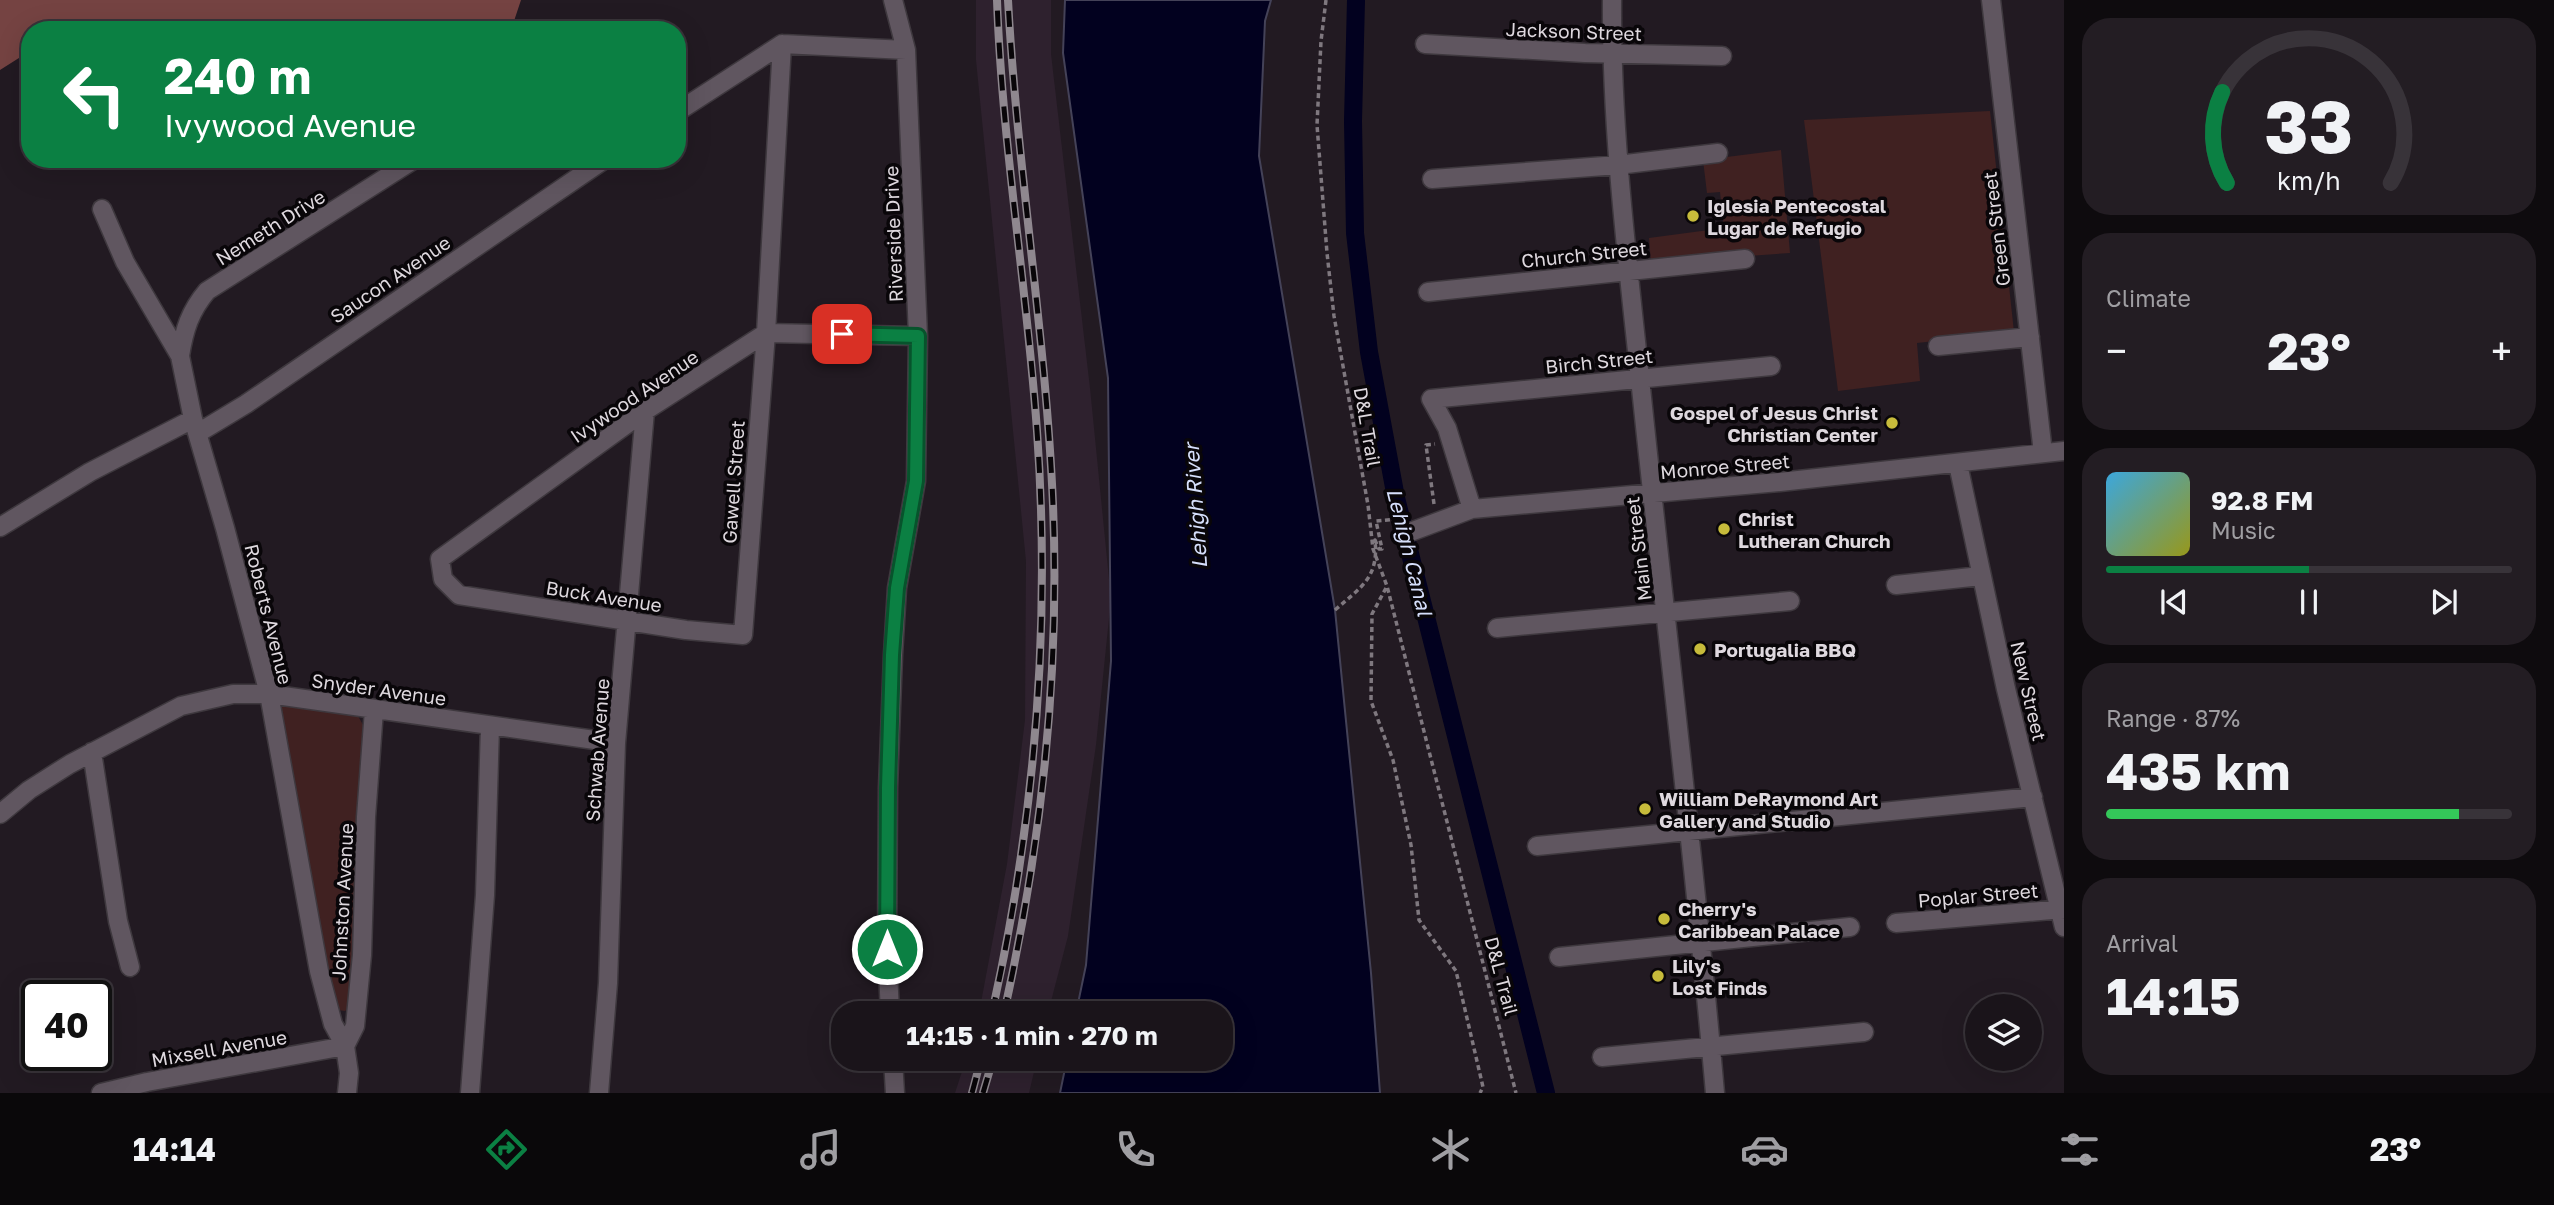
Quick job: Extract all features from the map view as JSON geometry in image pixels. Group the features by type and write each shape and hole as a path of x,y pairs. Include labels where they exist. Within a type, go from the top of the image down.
{"street":[{"name":"Riverside Drive","path":"889,1001 888,788 892,655 897,588 916,481 918,336 906,50 892,0"},
{"name":"Main Street","path":"1612,0 1618,165 1691,832 1715,1093"},
{"name":"Green Street","path":"1991,0 2043,453"},
{"path":"686,106 782,44 906,50"},
{"name":"Gawell Street","path":"743,635 766,333 782,44"},
{"name":"Jackson Street","path":"1425,44 1612,54 1723,56"},
{"path":"1432,179 1618,165 1718,153"},
{"name":"Nemeth Drive","path":"180,356 184,328 196,304 207,291 401,168"},
{"name":"Saucon Avenue","path":"0,527 90,472 246,404 592,168"},
{"name":"Roberts Avenue","path":"102,209 125,262 180,356 196,426 269,694 319,971 333,1024 345,1046"},
{"name":"Church Street","path":"1428,292 1745,259"},
{"path":"766,333 918,336"},
{"name":"Ivywood Avenue","path":"460,595 443,579 440,559 645,411 766,333"},
{"path":"1938,346 2030,337"},
{"name":"Birch Street","path":"1451,442 1447,428 1431,399 1771,366"},
{"name":"Schwab Avenue","path":"599,1093 608,983 616,743 645,411"},
{"path":"1451,442 1472,509"},
{"name":"Monroe Street","path":"1405,534 1472,509 1652,494 2064,451"},
{"name":"New Street","path":"1958,464 1981,576 2063,915"},
{"path":"1896,585 1981,576"},
{"name":"Buck Avenue","path":"460,595 686,630 743,635"},
{"path":"1497,628 1790,601"},
{"name":"Snyder Avenue","path":"0,814 29,790 92,752 181,706 233,694 269,694 616,743"},
{"name":"Johnston Avenue","path":"347,1093 349,1073 345,1046 355,1026 362,956 366,817 374,710"},
{"path":"470,1093 484,919 490,726"},
{"path":"92,752 118,921 130,967"},
{"path":"1536,846 2033,797"},
{"name":"Poplar Street","path":"1896,923 2063,915"},
{"path":"1559,957 1850,927"},
{"path":"1602,1057 1864,1032"},
{"name":"Mixsell Avenue","path":"102,1093 148,1088 345,1046"},
{"path":"894,1071 895,1093"}],"path":[{"name":"D&L Trail","path":"1326,0 1318,86 1319,170 1334,316 1368,505 1373,549 1387,586 1516,1093"},
{"path":"1436,515 1426,445 1451,442"},
{"path":"1335,610 1364,584 1377,561 1375,540 1379,549 1382,549 1376,521"},
{"path":"1387,586 1372,614 1371,701 1396,772 1411,845 1419,920 1456,971 1483,1087 1480,1093"}],"shaded area":[{"path":"0,0 521,0 514,21 21,21 21,57 0,70"},
{"path":"976,0 1051,0 1051,54 1090,388 1111,599 1096,745 1068,936 1051,1001 981,1001 1007,864 1025,720 1026,561 976,60"},
{"path":"1990,111 2014,332 1917,343 1920,381 1838,391 1804,120"},
{"path":"1781,150 1790,253 1651,263 1649,238 1724,228 1720,192 1707,193 1703,160"},
{"path":"288,704 358,716 363,725 351,1000 345,1011 336,1007 279,716 280,707"},
{"path":"962,1071 1034,1071 1029,1093 955,1093"}],"water":[{"name":"Lehigh River","path":"1065,0 1271,0 1265,21 1259,156 1335,610 1371,973 1380,1093 1060,1093 1065,1071 1233,1071 1233,1001 1078,1001 1086,965 1111,661 1108,378 1063,53"}],"waterway":[{"name":"Lehigh Canal","path":"1356,0 1353,121 1355,233 1369,352 1396,498 1546,1093"}],"railway":[{"path":"994,1001 1007,941 1029,796 1036,724 1042,578 1037,431 1009,162 997,0"},
{"path":"1007,1001 1038,824 1054,633 1053,505 1049,442 1008,0"},
{"path":"972,1093 978,1071"},
{"path":"983,1093 989,1071"}],"place":[{"name":"Iglesia Pentecostal Lugar de Refugio","path":"1693,216"},
{"name":"Gospel of Jesus Christ Christian Center","path":"1892,423"},
{"name":"Christ Lutheran Church","path":"1724,529"},
{"name":"Portugalia BBQ","path":"1700,649"},
{"name":"William DeRaymond Art Gallery and Studio","path":"1645,809"},
{"name":"Cherry's Caribbean Palace","path":"1664,919"},
{"name":"Lily's Lost Finds","path":"1658,976"}],"route":[{"path":"842,334 918,336 916,481 897,588 892,655 887,949"}]}
